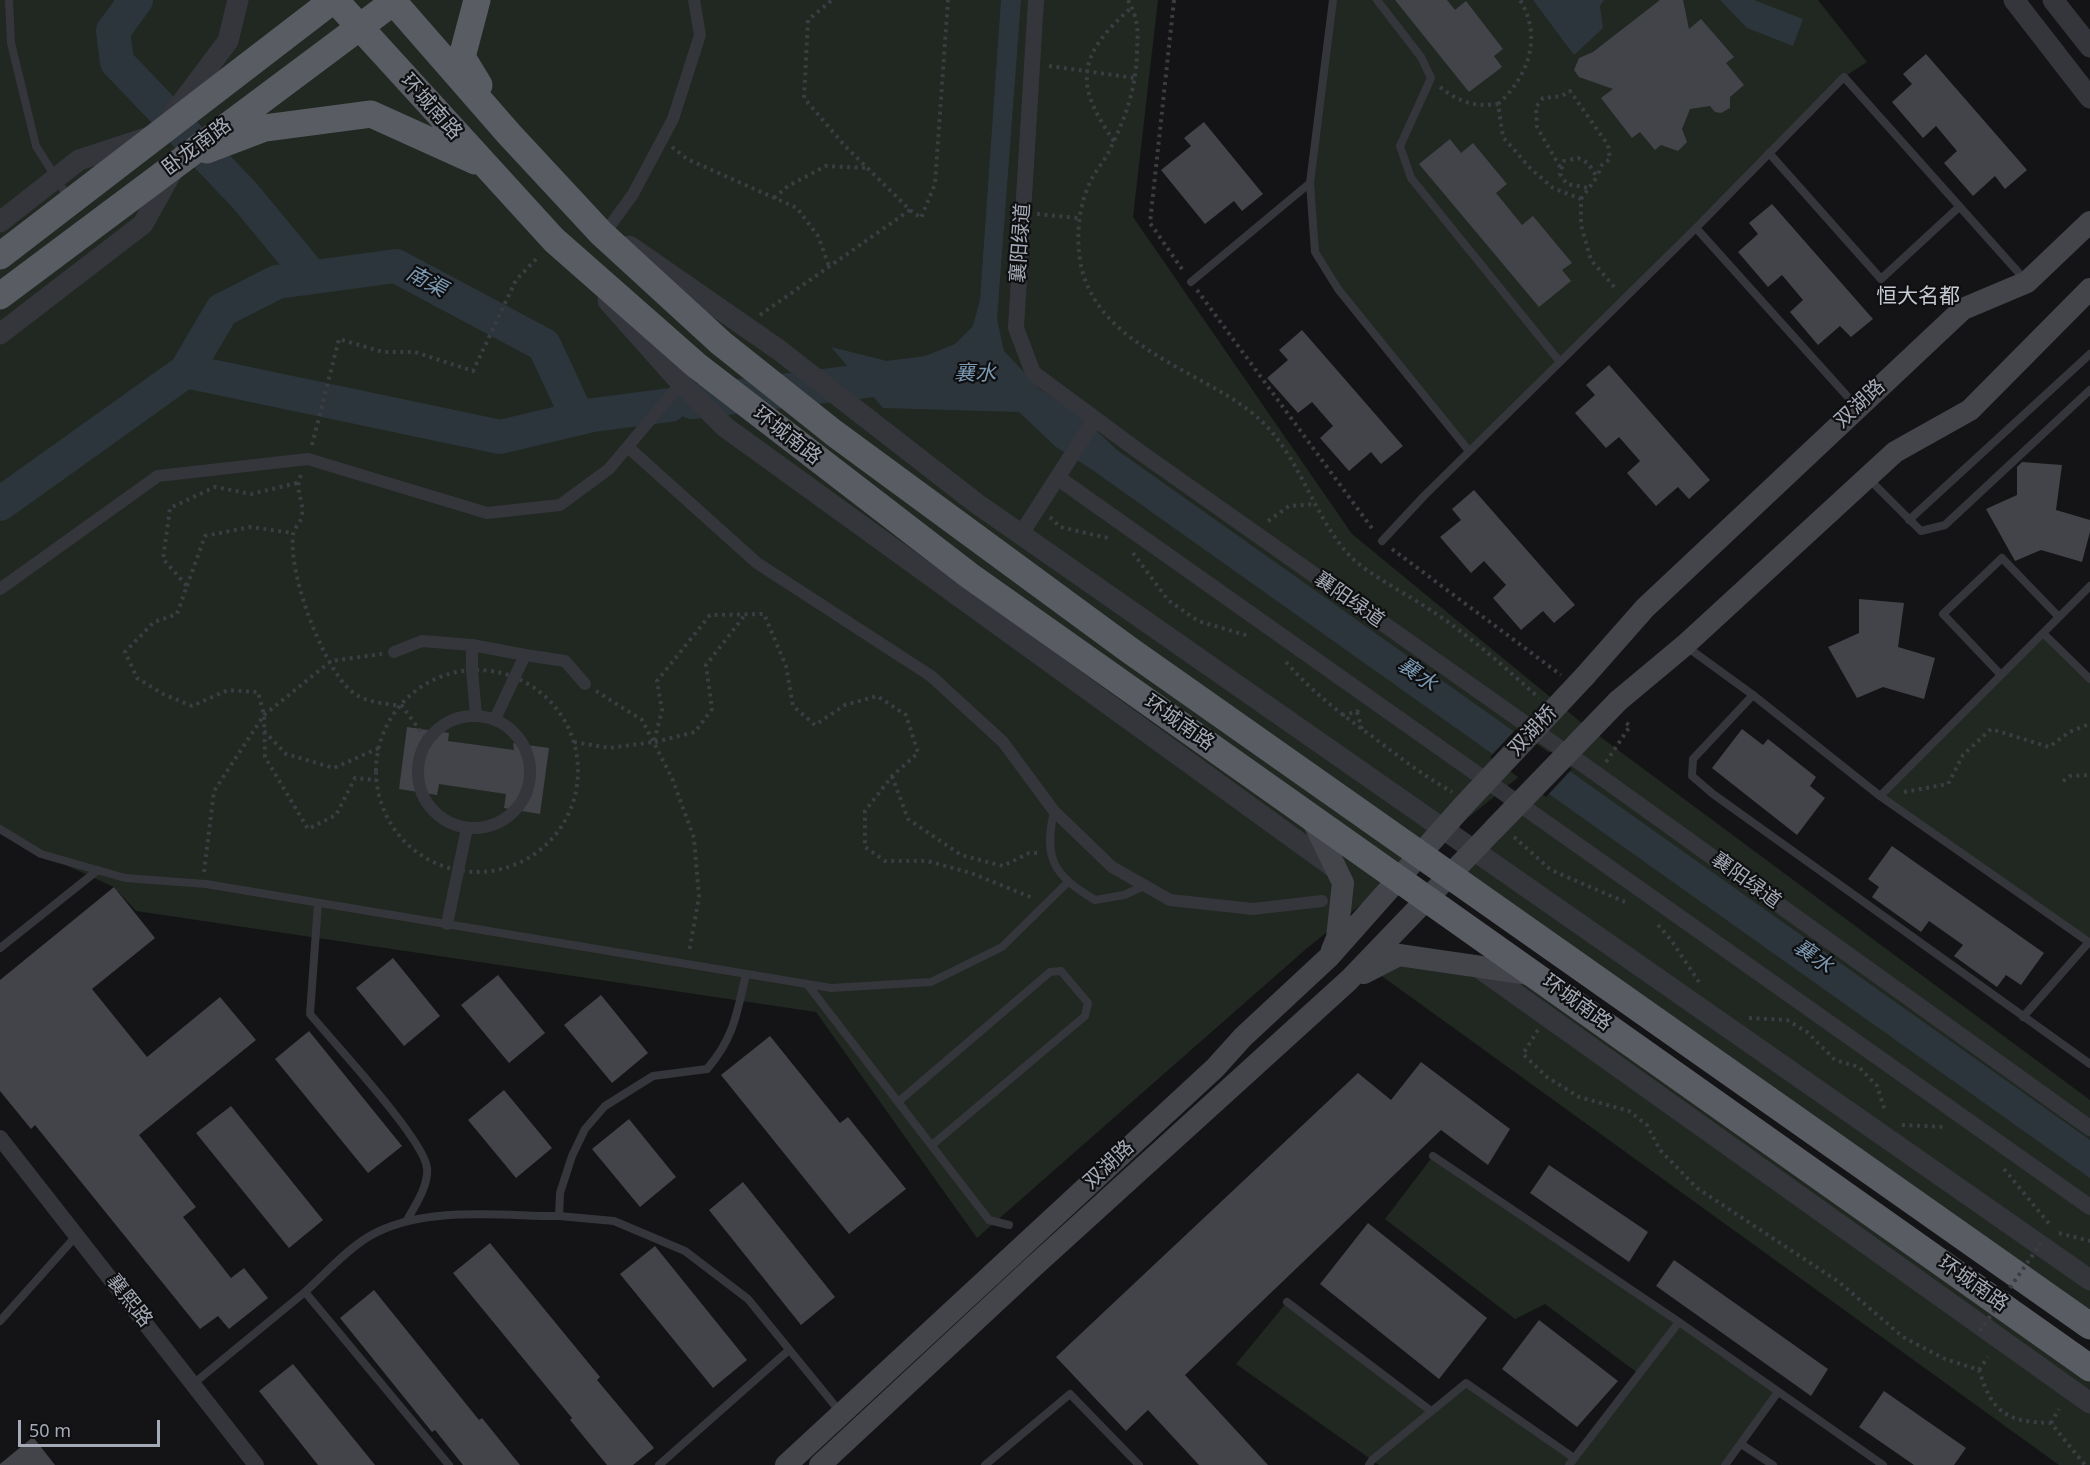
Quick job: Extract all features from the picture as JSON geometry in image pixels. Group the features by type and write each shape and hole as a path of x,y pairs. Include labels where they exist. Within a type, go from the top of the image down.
{"highway":[{"name":"卧龙南路","path":"0,256 334,0"},
{"name":"环城南路","path":"334,0 554,240 688,374 801,448 970,576 2090,1368"},
{"path":"477,0 462,57 509,134"},
{"name":"卧龙南路","path":"0,296 393,1"},
{"name":"环城南路","path":"393,1 509,134 582,213 722,343 834,433 1128,649 2090,1326"},
{"path":"178,161 265,128 370,114 485,166"}],"main road":[{"name":"双湖路","path":"1645,608 1963,309 2027,282 2090,222"},
{"path":"1685,645 1895,452 1970,410 2090,289"},
{"name":"双湖桥","path":"1420,853 1443,828 1462,801 1576,678 1645,608"},
{"name":"双湖桥","path":"1449,875 1474,849 1503,832 1685,645"},
{"path":"1309,814 1343,883 1337,938 1329,957"},
{"name":"双湖路","path":"786,1465 1215,1068 1243,1037 1329,957 1420,853"},
{"name":"双湖路","path":"820,1465 1032,1268 1349,980 1449,875"},
{"path":"1349,980 1399,955 1538,976"}],"street":[{"path":"0,222 79,160 158,135 228,41 238,0"},
{"path":"607,230 633,194 673,119 700,35 694,0"},
{"name":"襄阳绿道","path":"1035,0 1016,328 1033,373 1095,420 1598,775 2090,1128"},
{"path":"2014,0 2090,98"},
{"path":"2053,0 2090,47"},
{"path":"0,334 143,224 178,161"},
{"path":"582,213 779,350 1021,534 2090,1280"},
{"path":"0,589 158,476 308,458 487,513 560,505 609,469 688,374 725,427 1336,869"},
{"path":"1021,534 1095,420"},
{"path":"628,448 757,562 931,676 1003,742 1054,811 1112,867 1170,900 1253,909 1322,901"},
{"path":"1060,474 2090,1207"},
{"path":"394,652 422,640 472,645 565,661 585,684"},
{"path":"472,645 471,670 476,715"},
{"path":"495,719 525,655"},
{"path":"476,715 495,719 517,735 530,759 531,777 527,795 517,810 502,822 485,828 467,828 448,822 433,811 423,795 418,777 418,767 427,740 440,726 457,717 476,715"},
{"path":"447,924 460,871 467,828"},
{"path":"1478,967 2090,1403"},
{"name":"襄熙路","path":"0,1138 256,1465"}],"lane":[{"path":"9,0 11,43 36,146 71,202"},
{"path":"1334,0 1310,183 1315,252 1338,290 1469,451"},
{"path":"1377,0 1421,57 1431,78 1400,146 1411,178 1560,362"},
{"path":"1382,541 1469,451 1696,228 1844,77 2027,282"},
{"path":"1769,153 1881,279 1959,207"},
{"path":"1191,282 1310,183"},
{"path":"1696,228 1857,407"},
{"path":"1909,520 2090,354"},
{"path":"1868,477 1921,531 1945,525 2090,390"},
{"path":"2001,675 1943,614 2002,558 2056,614"},
{"path":"1880,796 2090,586"},
{"path":"2043,633 2090,679"},
{"path":"1685,645 1753,695 1880,796 2089,943 2023,1017"},
{"path":"1753,695 1693,759 1692,776 1713,794 2090,1064"},
{"path":"1054,811 1048,837 1054,862 1067,883 1095,900 1124,895 1144,886"},
{"path":"0,829 41,854 125,878 206,884 831,988 932,982 1002,947 1067,883"},
{"path":"0,948 98,870"},
{"path":"318,903 310,1014 417,1142 427,1169 422,1192 407,1220"},
{"path":"898,1102 1050,972 1060,972 1088,1003 1084,1016 932,1145"},
{"path":"559,1215 566,1174 585,1129 605,1106 652,1076 707,1069 724,1049 734,1025 746,974"},
{"path":"807,984 989,1220 1009,1224"},
{"path":"1433,1156 1679,1322 1883,1465"},
{"path":"193,1384 367,1238 407,1220 435,1216 559,1215 614,1221 685,1251 748,1299 842,1414"},
{"path":"0,1321 77,1235"},
{"path":"305,1292 449,1465"},
{"path":"1287,1302 1431,1411"},
{"path":"1369,1465 1372,1460 1466,1383 1572,1462 1679,1322"},
{"path":"658,1465 789,1350"},
{"path":"1725,1465 1778,1392"},
{"path":"985,1465 1070,1394 1139,1465"},
{"path":"1741,1444 1773,1465"},
{"path":"1865,1465 1870,1456"}],"path":[{"path":"832,0 808,20 804,98 867,168 921,218 935,184 948,0"},
{"path":"1128,0 1139,22 1135,78 1131,99 1114,141 1090,182 1078,218 1080,260 1090,292 1108,316 1130,337 1251,412 1276,437 1316,504 1326,527 1352,558 1437,614 1492,657 1541,700"},
{"path":"1174,0 1150,223 1382,541 1576,678"},
{"path":"1431,78 1450,95 1478,106 1498,104 1521,78 1533,40 1526,9 1520,0"},
{"path":"1114,141 1094,114 1088,92 1087,71 1092,49 1106,30 1132,7"},
{"path":"1032,64 1135,78"},
{"path":"1589,188 1567,184 1560,174 1560,167 1537,127 1536,107 1543,98 1562,96 1570,91 1608,145 1610,159 1602,165 1597,177 1589,188 1581,199 1581,225 1591,260 1624,298"},
{"path":"1498,104 1503,136 1530,168 1552,188 1581,199"},
{"path":"662,139 687,159 797,208 818,236 828,266"},
{"path":"1560,167 1564,161 1578,158 1588,163 1597,177"},
{"path":"774,198 788,186 826,166 867,168"},
{"path":"745,326 910,210"},
{"path":"1023,213 1078,218"},
{"path":"427,740 402,706 368,702 347,687 331,661 307,613 294,569 292,533 303,516 297,483 308,458 339,339 383,352 415,352 473,371 516,280 554,240"},
{"path":"187,586 163,559 170,508 215,487 251,494 297,483"},
{"path":"1040,504 1060,526 1121,543"},
{"path":"1256,534 1268,521 1289,506 1316,504"},
{"path":"292,533 250,527 205,536 177,614 154,622 125,652 137,678 163,694 192,706 228,690 258,692 264,715 265,757 308,829 336,815 355,778 376,780"},
{"path":"1127,546 1168,600 1198,621 1256,638"},
{"path":"574,742 609,748 654,742 695,732 712,709 706,665 746,614"},
{"path":"654,742 662,710 657,681 710,615 764,614 786,666 793,706 815,725 845,705 877,696 906,715 918,753 892,776 865,811 865,847 885,861 927,861 971,873 1046,904"},
{"path":"206,884 204,868 214,791 264,715 331,661 394,652"},
{"path":"1283,659 1306,685 1341,716 1462,801"},
{"path":"471,670 504,674 515,679 533,687 558,711 574,742 579,776 572,809 554,839 527,860 494,872 460,871 427,859 402,839 384,812 376,780 379,748 391,718 412,693 440,677 471,670"},
{"path":"585,684 642,720 672,778 694,838 699,897 687,964"},
{"path":"1598,775 1630,726 1620,710"},
{"path":"1357,712 1363,730"},
{"path":"1880,796 1948,784 1964,755 1991,729 2049,747 2069,732 2090,724"},
{"path":"264,731 286,754 333,768 379,748"},
{"path":"2063,780 2070,776 2090,775"},
{"path":"892,776 908,819 961,855 1003,866 1029,853 1051,852"},
{"path":"1503,832 1551,870 1631,905"},
{"path":"1656,923 1671,940 1686,966 1706,991"},
{"path":"1547,1016 1522,1054 1547,1077 1580,1097 1629,1111 1647,1125 1660,1150 1697,1188 1839,1282 1903,1337 1945,1359 1979,1370"},
{"path":"1738,1017 1787,1020 1807,1032 1835,1060 1859,1067 1876,1086 1883,1110 1888,1115"},
{"path":"1894,1120 1902,1125 1947,1127"},
{"path":"1998,1161 2041,1217 2056,1232 2090,1241"},
{"path":"1980,1331 2041,1243"},
{"path":"1979,1370 1988,1357"},
{"path":"1979,1370 1986,1394 2002,1414 2026,1422 2051,1422"},
{"path":"2051,1422 2059,1409"},
{"path":"2051,1422 2085,1465"}],"shaded area":[{"path":"0,0 1158,0 1133,217 1352,534 1583,724 2090,1100 2090,1326 1449,875 1579,728 1306,949 977,1238 816,1012 136,911 114,887 41,854 0,829"},
{"path":"1333,0 1818,0 1867,62 1844,77 1469,451 1338,289 1315,252 1310,183"},
{"path":"2043,633 2090,679 2090,943 1880,796"},
{"path":"1399,955 1538,976 2090,1368 2090,1465 2059,1465 1372,969"},
{"path":"1433,1156 1778,1392 1725,1465 1379,1465 1236,1364 1287,1302 1431,1411 1466,1383 1574,1458 1639,1374 1545,1304 1515,1319 1385,1219"}],"water":[{"name":"襄水","path":"1001,0 1021,0 997,319 1004,351 1040,389 1082,417 1117,450 2090,1140 2090,1178 1091,469 1056,447 1019,412 883,408 831,347 887,361 925,356 955,344 973,326 980,300"},
{"path":"1533,0 1604,0 1600,6 1603,28 1574,55"},
{"path":"1720,0 1754,0 1803,19 1793,46 1747,28"}],"pier":[{"path":"1516,729 1572,769 1546,797 1490,757"}],"building":[{"path":"1395,0 1447,0 1455,10 1466,1 1503,49 1494,56 1502,67 1469,92"},
{"path":"1660,0 1683,0 1689,29 1701,19 1734,57 1726,63 1744,85 1730,97 1730,108 1721,113 1715,112 1710,106 1690,109 1682,129 1687,142 1678,151 1661,145 1655,150 1640,132 1632,138 1601,98 1613,89 1579,77 1574,70 1579,58 1593,52"},
{"path":"1926,54 2027,170 2005,189 1995,176 1973,196 1944,163 1957,151 1936,126 1923,138 1892,102 1912,84 1903,74"},
{"path":"1204,122 1263,194 1242,211 1234,201 1205,224 1161,170 1191,146 1184,138"},
{"path":"1450,139 1461,153 1473,143 1507,184 1496,193 1522,225 1533,216 1572,263 1562,270 1571,281 1539,307 1419,164"},
{"path":"1772,204 1873,319 1851,337 1840,326 1818,345 1790,312 1803,300 1782,275 1768,287 1738,252 1758,234 1749,223"},
{"path":"1302,330 1403,446 1381,464 1371,452 1349,471 1320,438 1333,426 1312,402 1298,413 1267,378 1288,360 1279,350"},
{"path":"1609,365 1710,480 1689,499 1678,487 1656,506 1627,473 1640,461 1619,437 1606,448 1575,413 1595,395 1586,385"},
{"path":"2022,462 2062,465 2056,510 2090,520 2090,532 2082,562 2041,550 2015,561 1986,509 2017,495 2017,467"},
{"path":"1474,490 1575,605 1554,623 1543,611 1521,630 1493,598 1506,585 1484,561 1471,573 1440,537 1461,520 1452,509"},
{"path":"1859,599 1904,603 1898,647 1935,658 1924,699 1883,687 1857,698 1828,647 1859,633"},
{"path":"407,727 449,733 448,741 514,750 513,743 549,748 540,814 504,808 506,794 439,784 437,795 399,789"},
{"path":"1742,729 1763,745 1768,739 1816,777 1810,786 1825,798 1797,835 1712,768"},
{"path":"1892,846 2044,953 2021,985 2006,975 1997,987 1954,956 1963,945 1929,921 1921,932 1872,897 1879,887 1868,879"},
{"path":"114,887 155,938 92,989 147,1057 220,997 256,1040 139,1135 196,1207 183,1217 231,1278 244,1268 268,1298 229,1329 218,1316 200,1329 35,1125 31,1129 0,1091 0,980"},
{"path":"393,958 440,1016 404,1046 356,988"},
{"path":"498,975 545,1033 509,1063 461,1005"},
{"path":"601,995 648,1053 612,1083 564,1025"},
{"path":"309,1031 402,1146 368,1173 275,1059"},
{"path":"770,1036 840,1123 848,1117 906,1189 849,1234 721,1075"},
{"path":"1421,1062 1510,1129 1488,1165 1441,1130 1185,1375 1268,1465 1199,1465 1148,1410 1126,1431 1056,1357 1358,1073 1391,1100"},
{"path":"504,1090 552,1148 516,1178 468,1120"},
{"path":"231,1106 323,1220 289,1248 196,1133"},
{"path":"629,1119 676,1177 640,1207 592,1149"},
{"path":"1549,1165 1648,1232 1629,1262 1530,1193"},
{"path":"743,1182 835,1297 801,1325 709,1210"},
{"path":"1368,1223 1487,1318 1439,1379 1320,1284"},
{"path":"490,1243 600,1377 597,1380 654,1448 633,1465 607,1465 570,1420 572,1418 453,1273"},
{"path":"655,1246 747,1360 713,1388 620,1274"},
{"path":"1674,1260 1828,1369 1811,1396 1656,1286"},
{"path":"374,1290 479,1420 482,1418 520,1465 463,1465 435,1430 432,1432 340,1318"},
{"path":"1539,1320 1618,1381 1577,1427 1502,1369"},
{"path":"293,1364 375,1465 318,1465 259,1391"},
{"path":"1884,1391 1966,1448 1954,1465 1914,1465 1859,1427"},
{"path":"33,1437 55,1465 0,1465 0,1464"}],"waterway":[{"path":"136,0 113,31 117,62 162,109"},
{"path":"178,126 189,138"},
{"path":"206,155 245,196 312,277"},
{"name":"南渠","path":"186,371 222,310 277,282 396,266 544,345 578,418"},
{"name":"南渠","path":"0,504 186,371 500,437 593,415 670,405"},
{"name":"襄水","path":"692,402 906,376"}],"district":[{"name":"恒大名都","path":"1918,297"}]}
